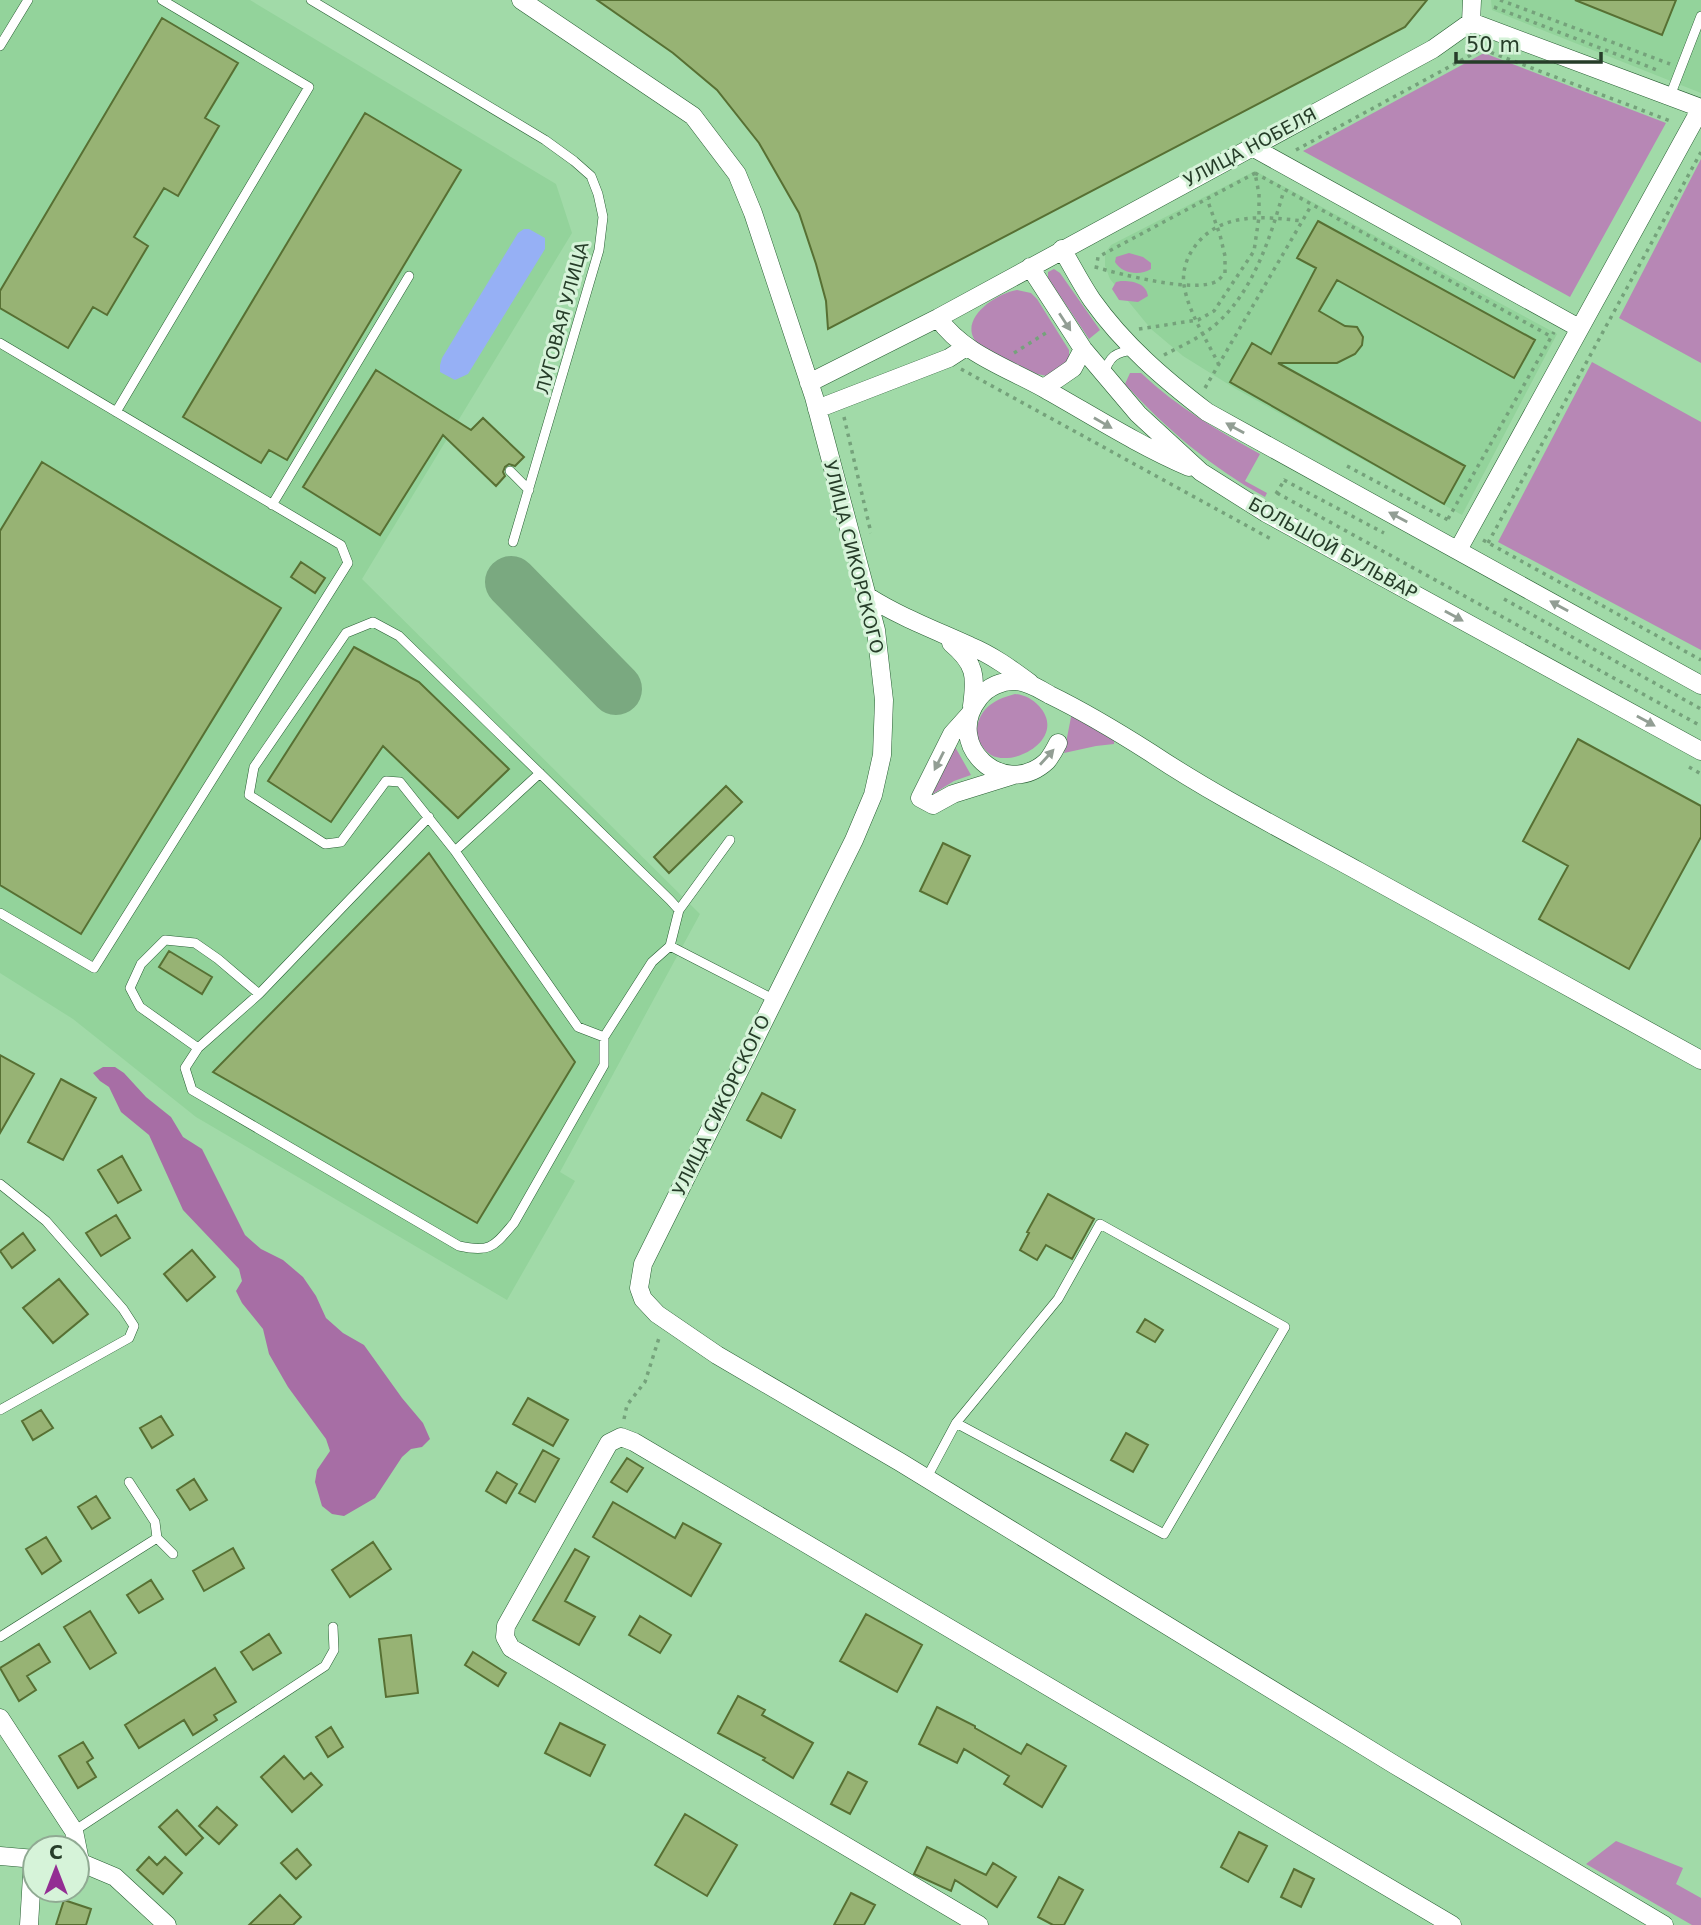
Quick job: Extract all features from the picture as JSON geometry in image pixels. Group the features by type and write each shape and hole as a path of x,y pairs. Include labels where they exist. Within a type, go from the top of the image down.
{"street":[{"name":"УЛИЦА СИКОРСКОГО","path":"521,0 692,116 737,174 753,213 817,409 876,630 884,699 882,755 873,795 854,841 643,1264 639,1288 643,1299 664,1319"},
{"path":"1458,550 1701,108 1471,22 1472,0"},
{"name":"УЛИЦА НОБЕЛЯ","path":"809,383 938,318 1433,49 1471,22"},
{"path":"1252,147 1579,328"},
{"path":"1062,249 1094,303 1139,343 1171,385 1207,412 1701,685"},
{"name":"БОЛЬШОЙ БУЛЬВАР","path":"1030,267 1083,349 1138,414 1201,472 1266,513 1701,751"},
{"path":"938,318 966,347 1044,388 1147,449 1201,472"},
{"path":"817,409 949,358 966,347"},
{"path":"1044,388 1073,368 1083,349"},
{"path":"867,596 940,634 972,646 1033,685 1114,729 1165,763 1701,1060"},
{"path":"940,634 965,654 972,666 975,685 967,733 972,750 984,764 1000,773 1017,775"},
{"path":"1033,685 1016,681 998,684 983,692 952,734 920,798 933,805 953,794 1032,771 1048,760 1058,743"},
{"path":"664,1319 717,1355 1664,1925"},
{"path":"979,1925 512,1648 505,1637 506,1626 609,1443 621,1437 646,1449 1452,1925"},
{"path":"0,1718 74,1834"},
{"path":"0,1856 21,1858"},
{"path":"91,1866 115,1877 167,1925"},
{"path":"29,1925 31,1904"}],"lane":[{"path":"0,46 28,0"},
{"path":"116,412 309,87 162,0"},
{"name":"ЛУГОВАЯ УЛИЦА","path":"311,0 545,140 591,176 598,194 603,216 599,250 513,542"},
{"path":"1670,96 1701,16"},
{"path":"272,505 409,276"},
{"path":"0,343 341,545 348,563 94,968 0,913"},
{"path":"1104,374 1108,359 1139,343"},
{"path":"510,471 529,490"},
{"path":"604,1037 578,1027 455,851 400,782 386,781 341,842 325,844 249,795 254,767 346,633 373,622 399,636 680,910"},
{"path":"455,851 540,773"},
{"path":"429,817 258,994 198,1048 185,1068 192,1090 460,1246 481,1250 496,1243 514,1223 604,1065 604,1037 652,962 670,946 680,910 730,839"},
{"path":"198,1048 140,1007 130,988 141,964 166,940 195,943 258,994"},
{"path":"670,946 773,999"},
{"path":"0,1184 46,1221 134,1326 130,1338 0,1410"},
{"path":"926,1479 956,1423 1058,1299 1100,1224 1285,1327 1164,1534 956,1423"},
{"path":"129,1482 155,1522 158,1538 173,1554"},
{"path":"0,1637 158,1538"},
{"path":"74,1831 325,1666 334,1650 333,1627"}],"path":[{"path":"1500,0 1679,73"},
{"path":"1494,7 1679,73"},
{"path":"1100,276 1095,267 1098,257 1482,49 1691,128"},
{"path":"1488,543 1701,152"},
{"path":"1255,173 1552,337"},
{"path":"1139,343 1138,329 1198,320 1214,311 1245,266 1254,251 1259,216 1255,173"},
{"path":"1162,356 1203,334 1229,312 1245,290 1262,255 1284,190"},
{"path":"1207,198 1226,267 1231,274 1238,274"},
{"path":"1205,388 1311,206"},
{"path":"1219,365 1203,334 1184,285 1184,269 1189,254 1197,242 1230,221 1259,216 1302,221"},
{"path":"1095,267 1122,275 1184,285 1216,282 1223,285 1226,292"},
{"path":"1216,282 1226,267"},
{"path":"989,384 1009,356 1065,321"},
{"path":"949,358 960,368 1278,543"},
{"path":"1195,381 1214,393"},
{"path":"840,401 874,544"},
{"path":"1256,531 1295,462"},
{"path":"1341,463 1701,660"},
{"path":"1284,480 1389,536"},
{"path":"1277,493 1701,726"},
{"path":"1496,595 1701,709"},
{"path":"1689,767 1701,774"},
{"path":"621,1437 626,1405 645,1382 664,1319"}],"shaded area":[{"path":"0,0 250,0 556,184 572,233 362,579 700,914 560,1172 575,1181 507,1300 196,1117 73,1019 0,973"},
{"path":"1491,0 1701,0 1701,93 1492,10"},
{"path":"1484,53 1666,123 1570,297 1303,151"},
{"path":"1701,159 1701,363 1619,318"},
{"path":"1255,171 1557,334 1462,515 1236,389 1183,356 1151,329 1110,279 1105,266 1105,253 1111,245"},
{"path":"1129,253 1143,257 1151,263 1151,269 1137,273 1122,269 1115,262 1116,257"},
{"path":"1054,269 1060,273 1100,330 1089,339 1048,278 1048,272"},
{"path":"1116,282 1142,286 1148,296 1138,302 1119,300 1112,289"},
{"path":"1017,290 1031,293 1037,299 1069,350 1069,360 1065,366 1047,376 1037,374 980,346 973,337 971,328 980,311 997,297"},
{"path":"1592,362 1701,422 1701,650 1498,542"},
{"path":"1130,373 1141,373 1183,407 1260,454 1245,481 1267,493 1265,497 1226,473 1173,432 1125,384"},
{"path":"1015,694 1034,701 1039,706 1046,718 1047,729 1043,739 1024,754 1001,758 991,755 977,738 979,721 986,708"},
{"path":"1072,712 1114,739 1114,744 1064,753"},
{"path":"954,745 971,775 954,781 933,794 928,787"},
{"path":"103,1067 115,1067 124,1073 146,1097 171,1117 183,1137 202,1149 245,1235 303,1277 326,1318 343,1333 364,1345 423,1423 430,1439 422,1447 411,1449 402,1457 375,1498 344,1516 332,1514 322,1506 315,1482 317,1470 330,1451 326,1439 288,1387 269,1354 263,1329 242,1303 236,1291 242,1281 239,1269 183,1210 149,1135 121,1112 109,1087 93,1073"},
{"path":"1616,1841 1683,1868 1676,1884 1701,1898 1701,1925 1692,1925 1586,1864"}],"water":[{"path":"524,229 545,238 545,249 468,374 455,380 440,372 442,358 518,233"}],"building":[{"path":"597,0 1427,0 1405,27 828,329 826,301 799,213 759,143 717,90 673,53"},
{"path":"1575,0 1676,0 1662,35"},
{"path":"162,18 238,63 205,118 219,126 178,196 164,188 134,237 148,246 107,315 93,307 68,348 0,308 0,291"},
{"path":"365,113 461,170 287,460 269,450 261,463 183,417"},
{"path":"1318,221 1535,340 1514,378 1337,280 1319,311 1345,326 1357,327 1363,337 1362,345 1355,354 1337,363 1278,363 1465,466 1444,504 1230,382 1252,343 1271,354 1316,268 1297,258"},
{"path":"376,370 471,430 483,418 524,457 515,466 509,464 505,467 505,476 496,486 443,435 380,535 303,487"},
{"path":"42,462 281,608 81,934 0,885 0,531"},
{"path":"301,562 325,578 315,593 291,577"},
{"path":"354,647 419,682 509,769 458,818 383,746 331,822 268,781"},
{"path":"1578,739 1701,806 1701,837 1629,969 1539,919 1568,866 1523,841"},
{"path":"726,786 742,802 669,873 654,857"},
{"path":"943,843 970,856 947,904 920,891"},
{"path":"429,853 575,1062 477,1223 213,1072"},
{"path":"169,951 212,977 202,994 159,967"},
{"path":"0,1055 34,1074 0,1133"},
{"path":"61,1079 96,1098 63,1160 28,1142"},
{"path":"762,1093 795,1110 781,1138 747,1120"},
{"path":"122,1156 141,1190 118,1203 98,1170"},
{"path":"1048,1194 1094,1219 1072,1259 1046,1245 1037,1260 1020,1250"},
{"path":"116,1215 130,1238 101,1256 86,1233"},
{"path":"23,1233 35,1250 12,1268 0,1251"},
{"path":"192,1250 215,1277 187,1301 164,1274"},
{"path":"59,1279 88,1314 53,1343 23,1308"},
{"path":"1145,1319 1163,1330 1155,1342 1137,1332"},
{"path":"528,1398 568,1420 553,1446 513,1424"},
{"path":"41,1410 53,1428 33,1440 22,1421"},
{"path":"161,1416 173,1435 152,1448 140,1428"},
{"path":"1126,1433 1148,1445 1133,1472 1111,1460"},
{"path":"543,1450 559,1459 535,1502 519,1493"},
{"path":"627,1458 643,1468 627,1492 611,1482"},
{"path":"497,1472 517,1484 506,1503 486,1491"},
{"path":"194,1479 207,1500 190,1510 177,1490"},
{"path":"96,1496 110,1518 92,1529 78,1507"},
{"path":"613,1502 675,1538 683,1523 721,1544 691,1596 593,1537"},
{"path":"46,1537 61,1561 42,1574 26,1549"},
{"path":"373,1542 391,1569 350,1597 332,1570"},
{"path":"233,1548 244,1568 204,1591 193,1571"},
{"path":"575,1549 589,1557 565,1601 595,1617 579,1645 533,1620"},
{"path":"151,1580 163,1599 139,1613 127,1595"},
{"path":"90,1611 116,1653 90,1669 64,1627"},
{"path":"866,1614 922,1645 897,1692 840,1661"},
{"path":"640,1616 671,1635 660,1653 629,1635"},
{"path":"269,1634 281,1653 253,1670 241,1652"},
{"path":"411,1635 418,1693 386,1697 379,1639"},
{"path":"39,1644 50,1662 27,1676 36,1690 19,1701 0,1668"},
{"path":"473,1652 506,1673 498,1686 465,1665"},
{"path":"215,1668 236,1702 214,1715 217,1720 193,1735 184,1720 139,1748 125,1725"},
{"path":"738,1696 765,1710 762,1715 813,1743 793,1778 763,1760 765,1758 718,1733"},
{"path":"937,1707 1021,1754 1027,1744 1066,1766 1042,1807 1004,1784 1009,1776 964,1749 957,1763 919,1744"},
{"path":"560,1723 605,1745 590,1776 545,1753"},
{"path":"331,1727 343,1747 328,1757 316,1737"},
{"path":"83,1742 93,1758 87,1762 96,1777 78,1788 59,1756"},
{"path":"284,1756 304,1779 311,1773 322,1785 292,1812 261,1777"},
{"path":"848,1772 867,1782 850,1814 831,1804"},
{"path":"217,1807 237,1825 219,1844 199,1826"},
{"path":"177,1810 203,1838 186,1855 159,1827"},
{"path":"685,1814 737,1845 707,1896 655,1865"},
{"path":"1239,1832 1267,1846 1248,1882 1221,1867"},
{"path":"927,1847 986,1875 993,1863 1016,1877 997,1907 955,1880 951,1891 914,1874"},
{"path":"297,1849 311,1865 296,1879 281,1863"},
{"path":"149,1857 157,1865 165,1857 182,1873 163,1894 137,1870"},
{"path":"1294,1869 1314,1879 1301,1907 1281,1897"},
{"path":"1059,1877 1083,1890 1064,1925 1053,1925 1038,1917"},
{"path":"851,1893 875,1905 864,1925 834,1925"},
{"path":"280,1895 301,1917 293,1925 249,1925"},
{"path":"63,1904 76,1904 91,1909 86,1925 56,1925"}],"taxiway":[{"path":"511,582 616,689"}]}
